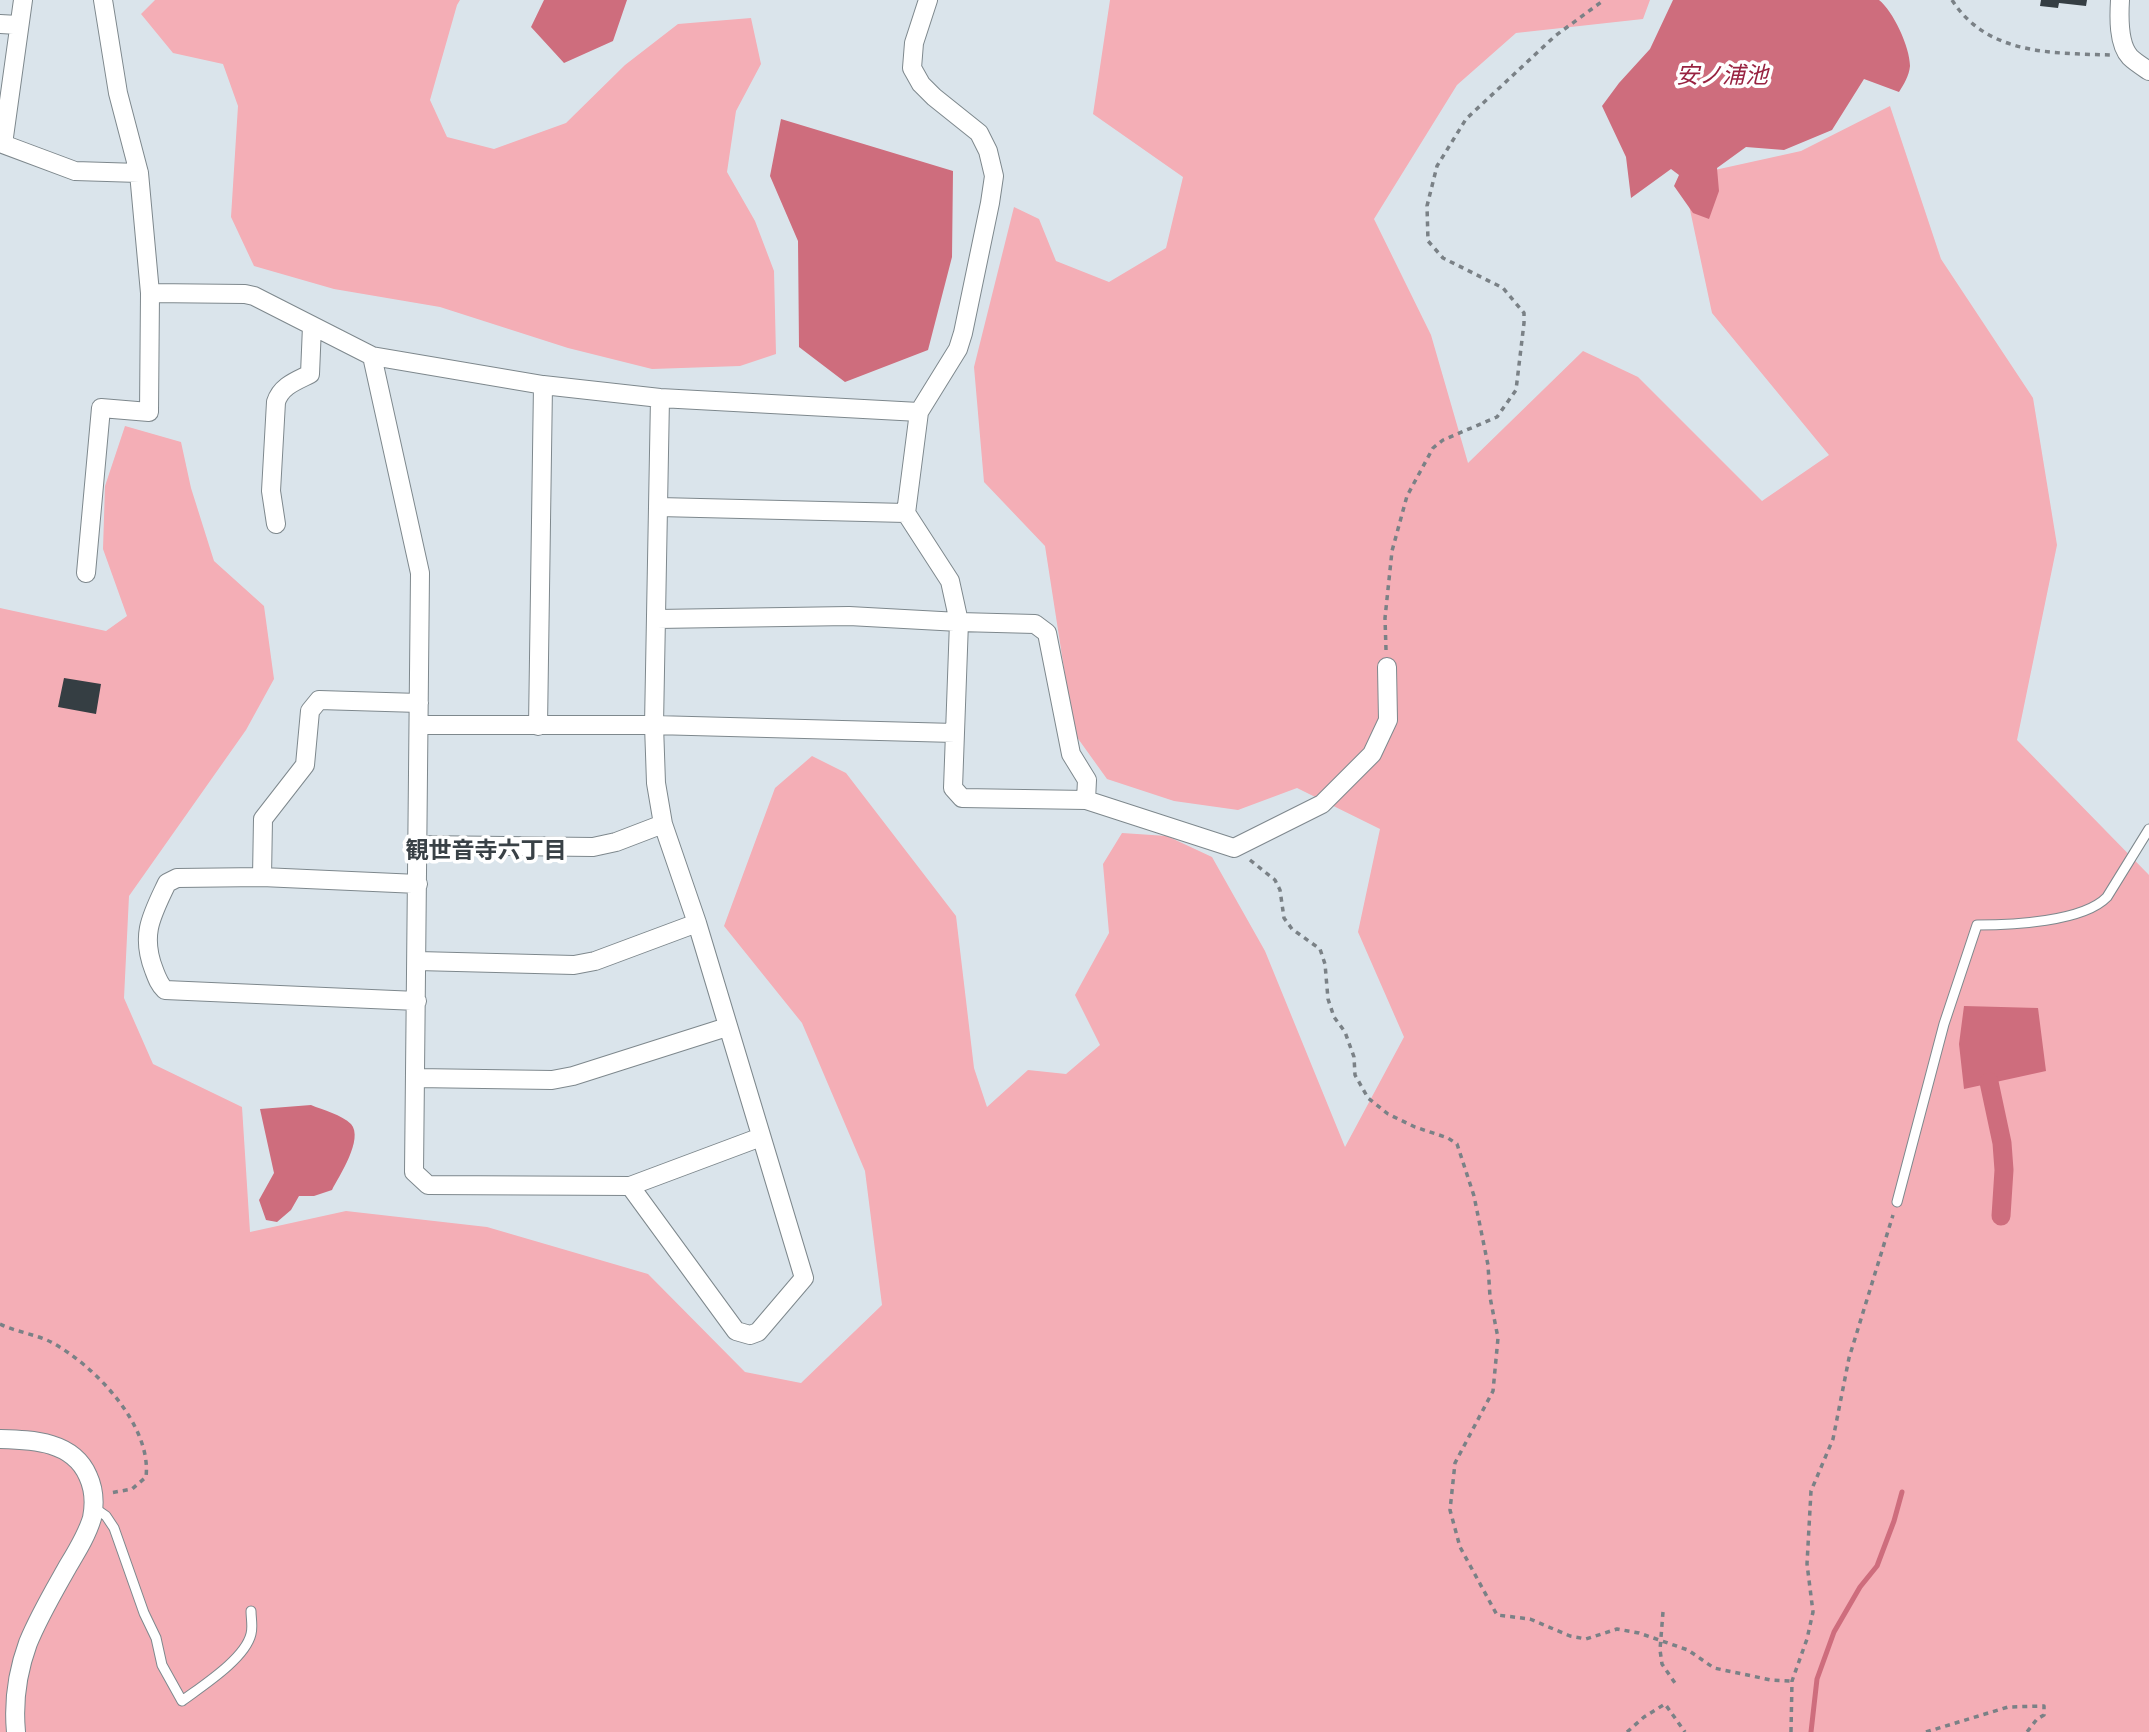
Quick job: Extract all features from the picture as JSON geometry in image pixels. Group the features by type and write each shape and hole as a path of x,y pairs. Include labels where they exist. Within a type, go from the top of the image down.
{"street":[{"path":"23,0 9,25 1,143 75,171 139,173"},
{"path":"86,573 101,408 149,412 150,293 139,173 118,93 103,0"},
{"path":"928,0 914,43 912,68 921,84 934,97 979,133 988,151 994,176 958,349 919,412 906,513 950,581 959,622 953,788 962,798 1086,800 1234,848 1322,804 1372,754 1388,720 1387,667"},
{"path":"2120,0 2121,34 2128,55 2149,71"},
{"path":"150,293 254,296 372,356 543,385 660,398 919,412"},
{"path":"276,524 271,491 276,402 279,393 310,374 312,326"},
{"path":"372,356 420,573 414,1171 428,1185 630,1186 761,1137"},
{"path":"538,726 543,385"},
{"path":"630,1186 736,1331 750,1335 758,1332 804,1278 697,923 663,824 656,783 654,725 660,398"},
{"path":"659,508 906,513"},
{"path":"657,619 849,616 1035,624 1047,633 1071,754 1087,780 1086,800"},
{"path":"262,877 263,819 305,765 310,711 318,700 419,703"},
{"path":"420,725 654,725 955,733"},
{"path":"418,845 593,847 616,842 663,824"},
{"path":"417,1001 165,990 160,985 148,954 147,938 149,922 167,883 177,878 262,877 418,884"},
{"path":"418,961 574,965 595,961 697,923"},
{"path":"416,1078 552,1080 573,1076 727,1027"},
{"path":"0,1439 52,1445 73,1454 85,1468 93,1502 85,1536 49,1599 29,1640 18,1672 13,1702 16,1732"}],"lane":[{"path":"1897,1202 1944,1024 1977,925 2033,922 2087,911 2099,905 2149,829"},
{"path":"93,1502 114,1528 144,1613 156,1637 162,1665 182,1701 206,1684 244,1650 251,1633 251,1611"}],"path":[{"path":"1387,667 1385,618 1391,565 1407,496 1433,448 1443,440 1497,417 1516,390 1524,323 1524,313 1503,288 1443,258 1428,241 1427,206 1437,166 1466,119 1555,36 1604,0"},
{"path":"1952,0 1979,31 2004,44 2089,54 2128,55"},
{"path":"1234,848 1275,880 1280,890 1284,918 1292,929 1321,949 1328,999 1354,1057 1355,1075 1368,1098 1388,1114 1457,1144 1477,1207 1498,1338 1493,1391 1455,1463 1450,1510 1460,1546 1497,1615 1530,1619 1570,1636 1586,1639 1617,1629 1688,1650 1714,1668 1771,1680 1792,1681"},
{"path":"1791,1732 1792,1681 1807,1639 1813,1612 1807,1564 1811,1491 1833,1439 1849,1358 1897,1202"},
{"path":"0,1324 50,1342 83,1363 118,1400 133,1423 147,1464 146,1478 132,1489 93,1502"},
{"path":"1663,1612 1660,1640 1662,1664 1677,1686"},
{"path":"1627,1732 1665,1704 1685,1732"},
{"path":"1926,1732 2008,1707 2045,1706 2044,1715 2036,1719 2027,1732"}],"shaded area":[{"path":"155,0 460,0 430,100 447,137 494,149 566,123 625,65 678,24 751,18 761,64 736,111 727,172 755,221 774,271 776,354 740,366 652,369 568,348 440,307 334,289 254,266 231,217 238,106 223,64 173,53 141,14"},
{"path":"1110,0 1650,0 1643,19 1516,33 1457,85 1374,219 1431,335 1468,463 1583,351 1638,377 1762,501 1829,455 1712,313 1683,177 1801,151 1890,106 1941,259 2033,398 2057,545 2017,740 2149,875 2149,1732 0,1732 0,608 106,631 127,616 103,549 105,486 125,426 181,442 191,488 214,561 264,606 274,679 246,730 129,896 124,998 153,1064 242,1107 250,1232 346,1211 487,1227 648,1274 745,1372 801,1383 882,1305 865,1171 802,1023 724,926 775,788 812,756 846,773 956,916 974,1068 987,1107 1028,1070 1066,1074 1100,1045 1075,995 1109,933 1103,864 1122,833 1167,836 1212,857 1265,951 1345,1147 1404,1037 1358,932 1380,829 1297,788 1238,810 1174,801 1107,779 1074,733 1045,546 984,482 974,367 1014,207 1039,219 1056,261 1109,282 1166,248 1183,177 1093,114"}],"water":[{"path":"544,0 627,0 613,41 564,63 531,27"},
{"name":"安ノ浦池","path":"1673,0 1879,0 1890,12 1904,40 1909,58 1909,73 1899,92 1864,79 1832,130 1784,150 1746,147 1717,168 1719,191 1709,219 1693,213 1674,186 1679,175 1671,169 1631,198 1626,157 1602,106 1650,49"},
{"path":"781,119 953,171 952,257 928,350 845,382 799,347 798,241 770,176"},
{"path":"1964,1006 2038,1008 2046,1071 1964,1089 1959,1044"},
{"path":"311,1105 338,1115 351,1124 355,1139 353,1148 332,1190 314,1196 299,1196 291,1210 277,1222 266,1220 259,1200 274,1173 260,1109"}],"building":[{"path":"2041,0 2087,0 2086,6 2059,3 2058,8 2040,6"},
{"path":"64,678 101,684 96,714 58,707"}],"waterway":[{"path":"1989,1082 2002,1143 2004,1170 2001,1216"},
{"path":"1811,1732 1817,1679 1834,1632 1860,1587 1877,1566 1902,1492"}],"district":[{"name":"観世音寺六丁目","path":"486,851"}]}
